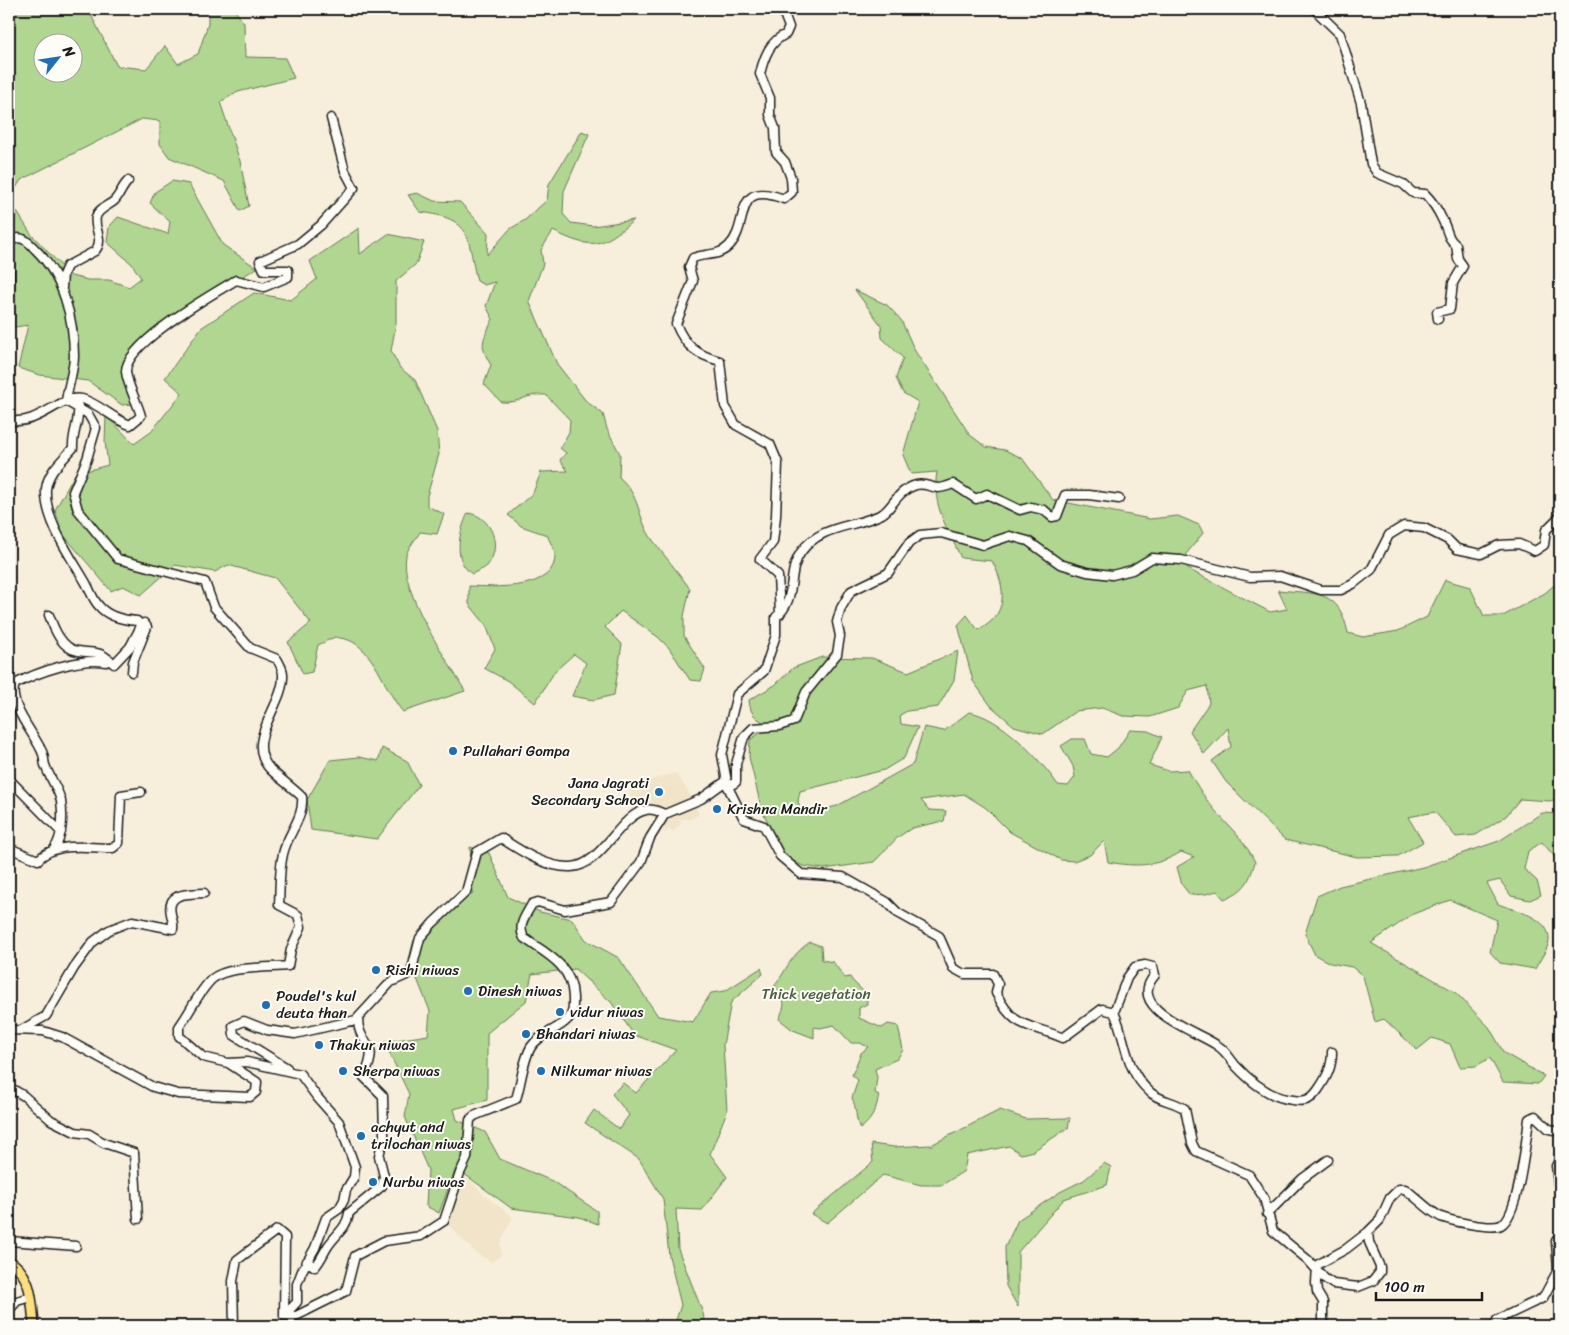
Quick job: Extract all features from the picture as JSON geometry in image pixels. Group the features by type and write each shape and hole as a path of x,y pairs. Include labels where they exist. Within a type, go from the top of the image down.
{"main road":[{"path":"9,1261 25,1276 31,1297 34,1326"}],"street":[{"path":"780,614 778,576 760,560 773,542 778,464 770,444 736,425 725,406 720,361 694,351 683,340 676,324 692,286 693,276 689,267 693,258 718,253 728,247 735,238 742,209 753,197 760,194 769,194 784,199 792,192 792,178 785,162 776,152 775,128 770,115 770,98 760,74 770,47 778,38 786,34 789,27 782,9"},
{"path":"1314,9 1340,34 1361,103 1371,164 1376,173 1403,184 1413,193 1425,194 1434,204 1444,223 1449,240 1456,245 1458,259 1463,266 1453,283 1450,309 1437,312 1438,319"},
{"path":"9,420 28,420 44,414 66,401 82,399 119,421 130,425 141,416 126,370 131,355 176,317 236,280 264,287 288,277 288,270 264,270 260,261 298,244 321,225 354,188 345,171 331,118"},
{"path":"62,288 63,275 67,266 98,247 101,242 95,219 98,212 116,199 128,181"},
{"path":"9,242 18,238 25,240 44,258 62,288 71,323 74,356 66,401"},
{"path":"9,272 9,286"},
{"path":"9,1030 43,1031 62,1037 153,1087 178,1094 250,1097 256,1092 257,1082 228,1064 204,1057 179,1036 179,1027 213,978 237,971 288,966 291,949 301,927 298,915 279,905 282,855 291,831 304,810 302,797 269,768 261,753 262,737 278,695 283,673 278,659 250,648 214,606 205,582 118,559 78,510 73,492 87,459 96,428 88,414 78,406 66,401"},
{"path":"78,406 78,421 72,438 73,448 55,467 49,478 46,490 50,512 69,556 99,606 109,614 122,619 137,620 141,626"},
{"path":"1114,1012 1102,1009 1063,1038 1035,1029 1010,1017 996,993 998,984 993,974 964,974 953,968 939,936 898,913 888,902 843,877 801,874 780,856 764,826 744,819 728,786 722,755 737,694 764,671 776,635 776,618 789,603 790,583 800,553 825,531 883,513 896,496 915,486 926,484 939,488 953,484 976,499 987,494 1020,510 1031,507 1044,510 1052,517 1057,516 1065,495 1089,494 1119,499"},
{"path":"284,1316 296,1316 346,1291 355,1256 384,1241 421,1236 444,1221 460,1173 468,1158 470,1120 474,1116 516,1099 530,1050 540,1037 554,1030 568,1019 573,1011 573,992 568,974 560,962 524,938 521,925 532,904 538,902 565,910 611,902 641,862 650,838 665,814 736,782 736,764 744,737 754,728 779,726 794,721 806,692 837,654 840,636 837,622 841,608 851,591 888,573 909,543 920,535 941,532 983,545 1010,536 1028,542 1060,564 1087,572 1112,575 1132,570 1152,558 1181,560 1250,577 1280,576 1323,590 1341,590 1353,584 1371,570 1389,535 1404,526 1424,528 1448,540 1457,549 1481,554 1499,544 1519,544 1535,551 1544,545 1546,530 1560,516"},
{"path":"49,615 59,636 73,649 100,653 114,664 127,652 144,623 147,627 137,651 132,672"},
{"path":"54,849 59,842 61,832 60,800 45,766 43,754 18,708 13,690 15,684 43,671 93,660 106,662 110,660"},
{"path":"9,779 61,832"},
{"path":"9,848 38,860 44,853 54,849 116,846 119,843 120,795 141,792"},
{"path":"284,1316 297,1302 297,1284 326,1218 339,1210 344,1200 346,1190 354,1177 355,1167 340,1122 317,1097 304,1078 234,1035 233,1026 244,1021 266,1030 295,1034 358,1018 391,982 411,973 420,938 432,923 466,892 477,852 501,838 534,858 570,867 579,866 598,853 630,820 645,810 654,810 665,814"},
{"path":"22,1030 46,1016 74,968 93,942 110,930 132,921 173,929 170,907 172,899 178,895 204,893"},
{"path":"1332,1052 1329,1074 1313,1097 1303,1102 1288,1100 1272,1096 1250,1080 1217,1045 1163,1016 1154,1006 1149,994 1150,980 1155,975 1153,967 1145,965 1135,967 1127,978 1114,1012 1120,1024 1129,1064 1146,1088 1151,1094 1185,1109 1192,1143 1196,1151 1249,1175 1264,1198 1273,1231 1318,1272 1333,1284 1358,1287 1373,1281 1380,1272 1380,1267 1369,1242 1368,1232"},
{"path":"307,1261 315,1267 328,1246 348,1222 349,1213 382,1186 384,1176 379,1156 384,1135 383,1096 364,1077 372,1060 372,1049 358,1029 358,1018"},
{"path":"228,1064 247,1062 291,1071"},
{"path":"9,1090 14,1090 24,1096 51,1120 75,1132 89,1134 104,1143 134,1154 138,1219"},
{"path":"1323,1326 1323,1302 1317,1292 1316,1283 1317,1265 1346,1249 1368,1232 1380,1220 1390,1198 1399,1189 1405,1189 1440,1216 1470,1224 1498,1226 1503,1224 1512,1212 1523,1161 1528,1119 1535,1116 1549,1129 1560,1131"},
{"path":"1560,1159 1556,1166 1560,1201"},
{"path":"1267,1214 1302,1179 1328,1160"},
{"path":"234,1326 233,1281 237,1260 277,1230 285,1236 284,1316"},
{"path":"1495,1326 1497,1320 1543,1298 1558,1270 1556,1241 1560,1236"},
{"path":"9,1240 76,1246"},
{"path":"9,1310 17,1301 31,1297"}],"shaded area":[{"name":"Jana Jagrati Secondary School","path":"676,773 693,799 673,807 664,807 648,802 640,807 629,807 631,785"},
{"path":"696,805 699,815 689,819 679,819 681,824 673,832 669,828 665,834 664,821 675,813"},
{"path":"461,1177 470,1180 484,1195 513,1217 500,1243 501,1255 492,1262 476,1253 444,1221"}],"green space":[{"path":"9,9 88,9 117,66 146,69 165,46 178,64 198,54 208,24 208,9 234,9 244,23 245,57 285,58 294,78 238,92 220,102 240,161 249,206 240,211 224,181 169,157 160,144 160,121 142,119 21,180 9,199"},
{"path":"582,131 589,134 564,191 563,214 571,223 593,226 634,220 613,236 596,243 577,241 553,231 541,250 543,264 529,301 557,364 586,401 603,414 607,429 620,454 619,477 626,484 635,499 652,539 690,589 684,616 684,636 705,669 701,681 690,680 669,648 658,637 621,611 605,627 622,644 614,695 593,700 572,696 586,663 574,654 555,671 535,703 508,681 484,668 495,649 486,625 469,604 469,586 522,585 546,575 553,566 555,553 547,535 521,526 508,515 533,493 541,472 568,471 560,460 566,453 560,448 569,432 570,420 546,395 501,402 484,384 491,365 484,352 483,342 493,319 486,306 495,282 484,285 477,281 469,242 459,225 438,215 420,212 408,195 417,193 434,201 460,202 488,233 487,255 510,229 525,220 547,200 549,184"},
{"path":"172,181 189,184 223,245 257,268 185,310 145,345 128,372 135,404 122,405 88,381 40,375 18,368 28,325 9,328 9,199 31,234 71,276 88,280 109,280 129,287 141,278 132,264 107,242 109,227 118,217 168,234 170,222 150,203 155,192"},
{"path":"359,228 360,254 388,234 424,242 416,264 396,281 396,324 391,351 400,368 415,380 437,431 439,454 427,496 427,506 444,514 437,534 420,532 410,546 406,555 406,570 410,587 426,625 465,691 403,712 375,665 361,648 349,640 335,637 318,645 312,672 303,674 288,642 311,623 275,578 228,565 215,572 175,565 141,595 123,586 111,591 62,533 55,510 75,474 108,465 105,442 106,415 134,444 151,432 182,393 165,378 201,328 254,293 291,300 317,279 310,261"},
{"path":"855,290 887,305 901,320 915,351 970,435 986,447 1005,450 1022,458 1053,500 1150,519 1178,516 1199,525 1203,533 1187,553 1188,569 1270,612 1287,609 1278,590 1324,596 1339,608 1348,633 1363,637 1398,631 1427,617 1445,580 1470,587 1484,616 1503,616 1545,593 1560,580 1560,798 1550,801 1520,799 1506,816 1476,835 1456,837 1435,812 1408,817 1423,842 1398,856 1357,857 1285,840 1226,782 1212,761 1231,747 1228,728 1204,754 1190,731 1209,703 1207,686 1188,691 1178,708 1150,717 1123,716 1102,708 1076,711 1043,734 1014,726 991,706 973,681 958,625 967,615 978,630 995,617 1000,609 1002,600 1002,591 997,571 992,561 961,558 946,527 939,506 936,495 937,472 911,474 903,455 918,402 903,393 896,378 903,358 882,338 881,325"},
{"path":"468,513 476,515 489,526 494,542 492,558 487,566 472,574 462,561 459,545"},
{"path":"958,651 954,680 938,707 907,711 900,715 901,724 918,727 904,758 884,770 800,791 798,801 802,815 837,806 913,764 924,727 944,731 969,712 994,722 1006,730 1041,763 1058,785 1068,786 1075,777 1073,766 1061,746 1072,739 1085,739 1091,754 1107,757 1118,748 1130,730 1148,731 1162,737 1149,765 1169,771 1188,770 1211,805 1247,848 1255,862 1245,885 1236,893 1224,899 1217,891 1190,895 1182,885 1177,867 1194,857 1181,852 1163,861 1146,865 1108,862 1104,841 1090,855 1074,861 1061,860 1010,832 986,808 964,794 921,800 929,810 946,811 944,821 912,828 898,837 874,862 824,869 803,866 787,858 762,811 749,757 750,740 761,732 774,730 773,726 759,720 753,714 749,700 775,685 793,668 822,657 872,658 908,672"},
{"path":"382,748 407,761 419,785 377,839 311,830 307,800 330,760 359,757 378,761"},
{"path":"1542,813 1560,814 1560,874 1557,872 1554,856 1542,842 1528,851 1524,869 1537,881 1541,895 1530,900 1511,896 1500,880 1487,883 1498,904 1538,920 1548,933 1548,944 1535,969 1500,963 1490,952 1497,920 1450,900 1413,914 1371,943 1455,992 1489,1027 1504,1053 1544,1076 1538,1084 1503,1082 1490,1058 1476,1066 1460,1067 1450,1044 1432,1038 1417,1050 1384,1019 1375,1022 1363,976 1352,967 1330,963 1315,955 1305,934 1317,896 1340,886 1423,867 1499,841"},
{"path":"470,847 489,853 508,897 540,912 572,919 586,940 619,958 658,1016 693,1022 711,993 725,991 761,968 763,974 731,1002 723,1045 727,1111 710,1154 727,1177 702,1210 676,1209 678,1249 703,1313 705,1326 674,1326 681,1305 669,1256 663,1199 639,1159 585,1123 594,1110 619,1129 629,1115 612,1094 623,1083 636,1093 676,1050 634,1035 611,1002 575,969 532,974 526,1001 487,1033 487,1100 454,1109 457,1120 485,1132 500,1159 552,1181 597,1211 598,1224 579,1217 511,1208 456,1168 439,1213 426,1206 428,1170 405,1117 409,1094 384,1042 428,1035 430,1011 409,959 414,940 439,911 473,894"},
{"name":"Thick vegetation","path":"810,942 821,946 822,960 833,962 845,978 850,977 866,995 867,1004 859,1008 859,1018 882,1028 888,1024 898,1026 903,1050 897,1059 875,1069 877,1077 875,1093 879,1095 878,1100 871,1118 860,1129 852,1098 858,1080 852,1075 861,1053 868,1047 860,1043 851,1043 834,1025 820,1028 814,1027 814,1038 793,1030 779,1019 784,1002 774,987 793,958"},
{"path":"1000,1110 1026,1119 1070,1118 1068,1128 1033,1151 1021,1154 1009,1146 967,1155 964,1171 942,1185 921,1185 883,1175 827,1223 811,1214 873,1162 871,1144 894,1147 931,1145"},
{"path":"1104,1163 1111,1167 1107,1185 1064,1199 1018,1252 1018,1307 1006,1286 1005,1247 1018,1220 1060,1192 1084,1180"}],"place":[{"name":"Pullahari Gompa","path":"453,751"},
{"name":"Jana Jagrati Secondary School","path":"659,792"},
{"name":"Krishna Mandir","path":"717,809"},
{"name":"Rishi niwas","path":"376,970"},
{"name":"Dinesh niwas","path":"468,991"},
{"name":"Poudel's kul deuta than","path":"266,1005"},
{"name":"vidur niwas","path":"560,1012"},
{"name":"Bhandari niwas","path":"526,1034"},
{"name":"Thakur niwas","path":"319,1045"},
{"name":"Sherpa niwas","path":"343,1071"},
{"name":"Nilkumar niwas","path":"541,1071"},
{"name":"achyut and trilochan niwas","path":"361,1136"},
{"name":"Nurbu niwas","path":"373,1182"}]}
